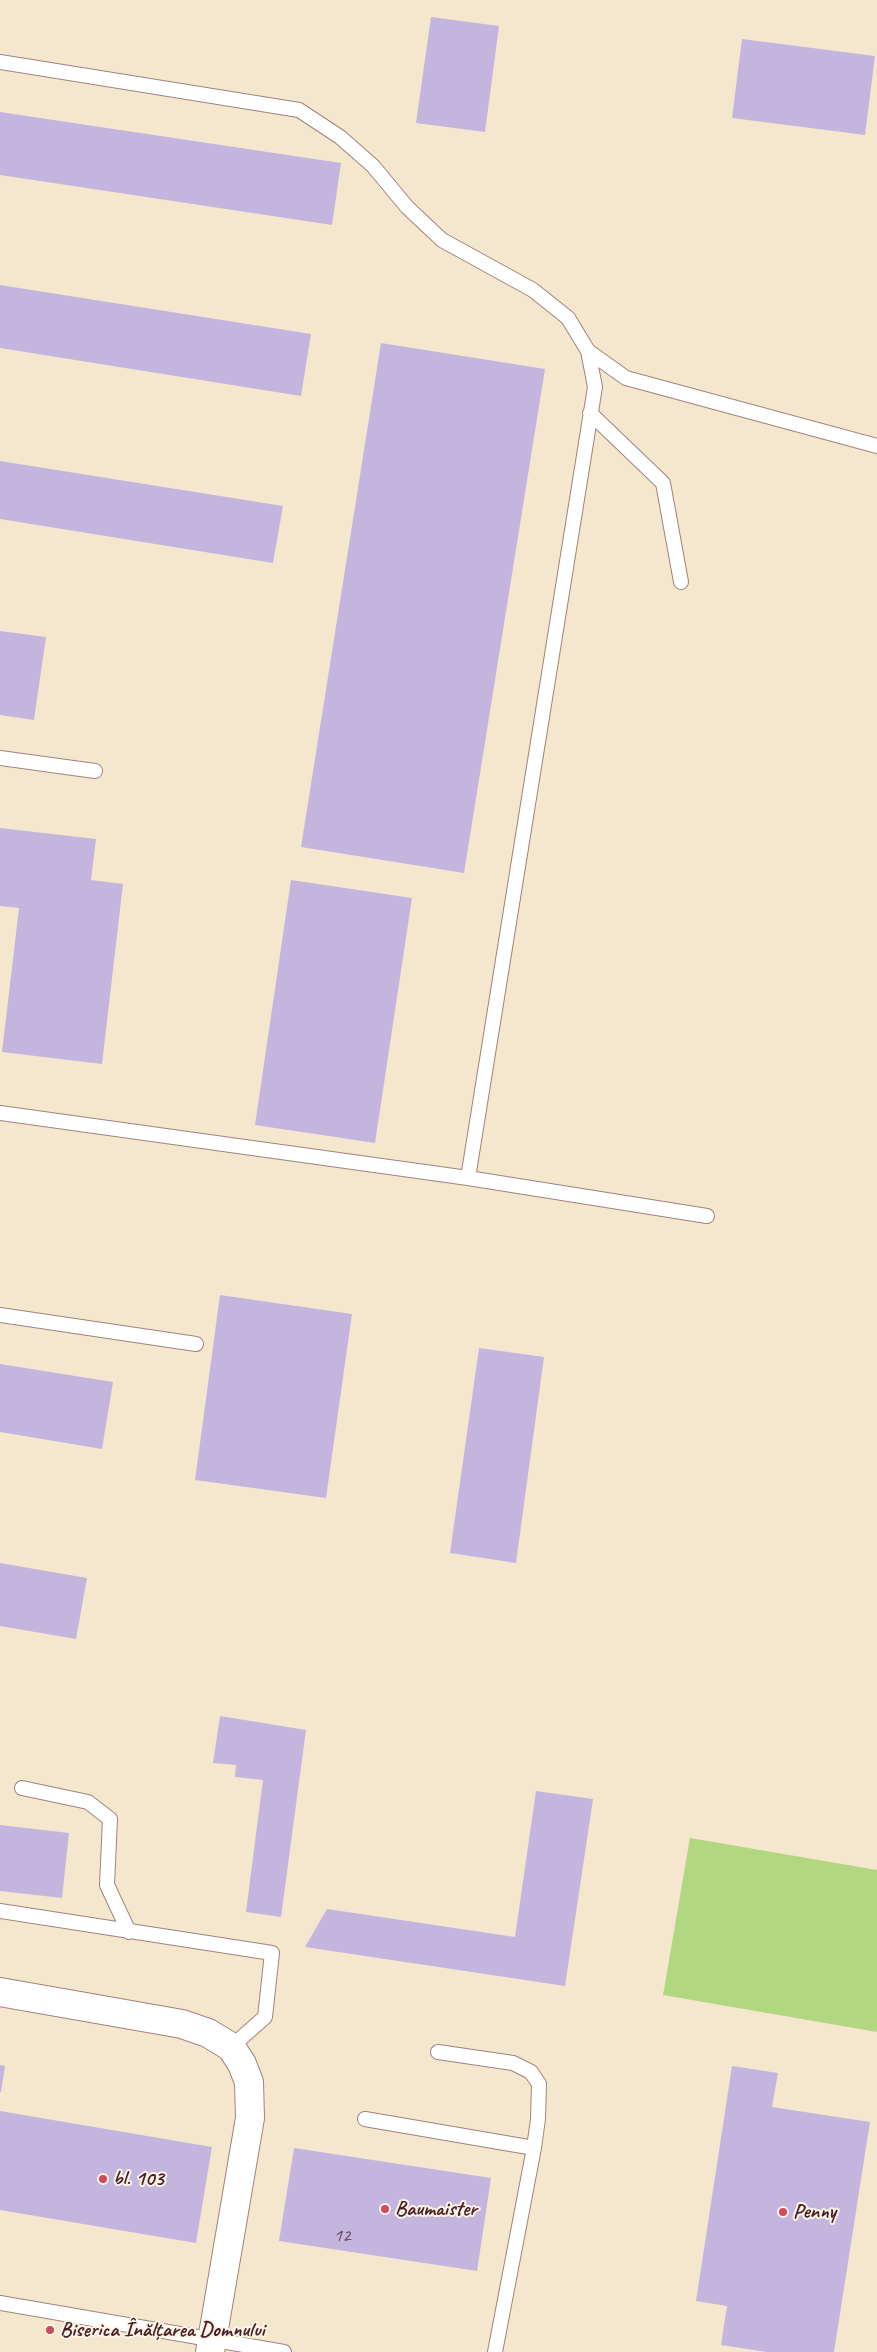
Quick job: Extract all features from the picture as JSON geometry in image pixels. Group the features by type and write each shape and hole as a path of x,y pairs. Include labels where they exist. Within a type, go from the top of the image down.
{"street":[{"path":"0,1992 182,2024 208,2033 231,2047 242,2064 249,2082 250,2118 211,2345"}],"lane":[{"path":"0,62 299,110 340,137 373,166 407,207 442,240 533,290 568,318 588,351 595,387 468,1178"},
{"path":"588,351 626,378 877,446"},
{"path":"590,413 663,483 682,582"},
{"path":"0,758 95,771"},
{"path":"0,1113 468,1178 707,1216"},
{"path":"0,1315 196,1344"},
{"path":"22,1788 88,1802 110,1819 107,1885 129,1932"},
{"path":"0,1911 272,1953 265,2017 231,2047"},
{"path":"438,2052 513,2063 531,2072 539,2084 538,2119 534,2148 495,2352"},
{"path":"365,2119 534,2148"},
{"path":"0,2303 211,2345 284,2352"}],"green space":[{"path":"690,1838 877,1870 877,2032 663,1995"}],"building":[{"path":"431,17 499,26 485,132 416,123"},
{"path":"742,39 875,56 865,135 732,118"},
{"path":"0,112 341,163 332,225 0,175"},
{"path":"0,285 311,334 301,396 0,348"},
{"path":"381,343 545,369 464,873 301,847"},
{"path":"0,461 283,506 273,563 0,519"},
{"path":"0,631 46,637 34,720 0,715"},
{"path":"0,828 96,839 91,880 123,884 102,1064 2,1052 19,908 0,906"},
{"path":"291,880 412,898 375,1143 255,1125"},
{"path":"220,1295 352,1314 326,1498 195,1480"},
{"path":"479,1348 544,1357 516,1563 450,1553"},
{"path":"0,1364 113,1382 102,1449 0,1432"},
{"path":"0,1563 87,1578 76,1639 0,1626"},
{"path":"220,1716 306,1730 281,1917 246,1912 263,1780 235,1777 236,1765 213,1763"},
{"path":"536,1791 593,1799 565,1986 305,1947 327,1909 515,1937"},
{"path":"0,1825 69,1833 62,1898 0,1891"},
{"path":"0,2065 5,2066 1,2092 0,2092"},
{"name":"Penny","path":"732,2066 778,2073 772,2107 870,2122 834,2352 767,2352 721,2345 727,2306 696,2301"},
{"name":"bl. 103","path":"0,2111 212,2147 196,2243 0,2210"},
{"name":"Baumaister","path":"294,2148 491,2178 477,2271 279,2241"}],"place":[{"name":"bl. 103","path":"103,2179"},
{"name":"Baumaister","path":"385,2209"},
{"name":"Penny","path":"783,2212"},
{"name":"Biserica Înălțarea Domnului","path":"50,2330"}]}
